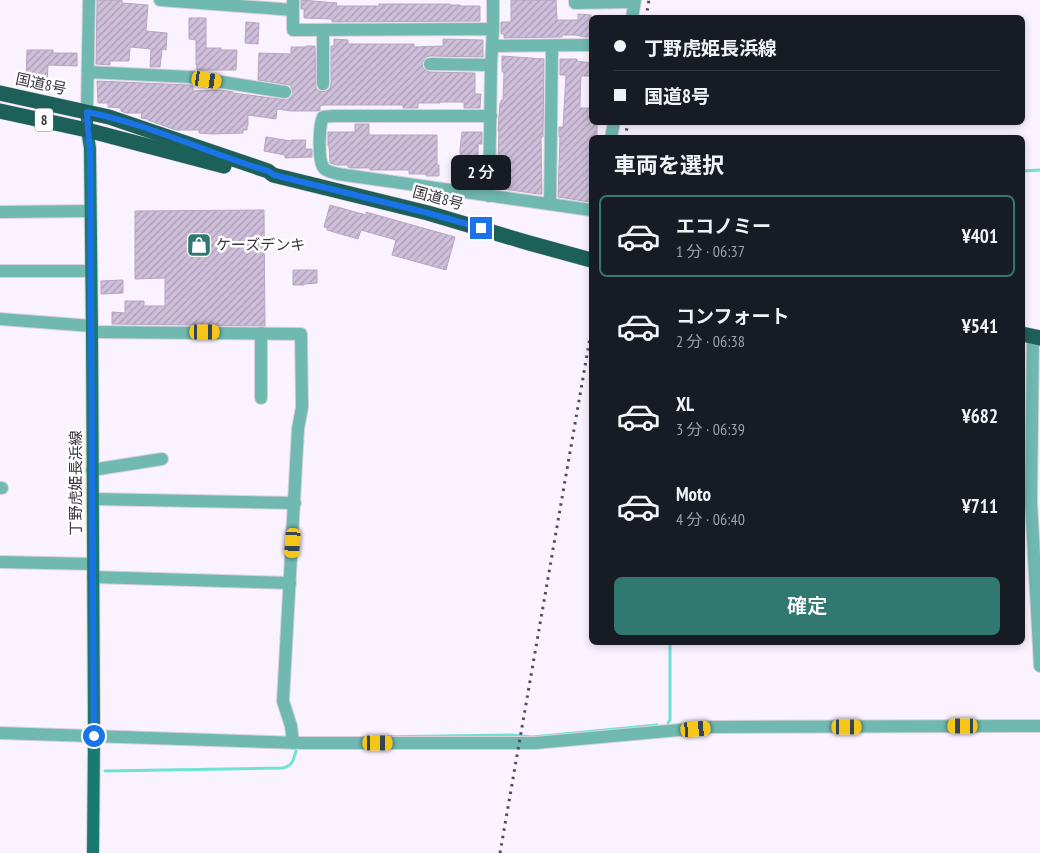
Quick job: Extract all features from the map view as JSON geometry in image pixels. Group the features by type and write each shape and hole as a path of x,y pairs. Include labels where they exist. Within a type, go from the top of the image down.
{"highway":[{"name":"国道8号","path":"0,93 109,116 268,171 274,175 428,213 589,259"},
{"path":"0,106 41,114 52,122"},
{"name":"国道8号","path":"0,110 88,130 266,176 274,175"}],"main road":[{"name":"丁野虎姫長浜線","path":"87,112 90,148 92,329 93,853"}],"street":[{"path":"87,112 89,0"},
{"path":"160,0 293,5 293,30 493,29"},
{"path":"489,196 493,0"},
{"path":"575,0 575,3 634,1 632,15"},
{"path":"323,30 323,84"},
{"path":"493,46 589,45"},
{"path":"550,204 552,46"},
{"path":"430,64 492,65"},
{"path":"88,72 190,77 285,92"},
{"path":"491,116 333,116 323,118 321,123 320,158 322,165 327,170 338,174 589,210"},
{"path":"0,212 90,211"},
{"path":"0,271 91,271"},
{"path":"0,320 92,329 301,334 302,407 298,429 283,701 291,726 293,743"},
{"path":"261,333 261,398"},
{"path":"1032,336 1036,456 1031,501 1040,666"},
{"path":"92,470 162,459"},
{"path":"92,499 295,503"},
{"path":"0,562 290,583"},
{"path":"0,733 293,743 535,743 712,727 1040,726"}],"building":[{"path":"97,0 122,0 122,3 148,5 146,31 167,33 166,50 162,49 160,67 150,67 151,49 130,47 129,61 110,61 110,65 96,64"},
{"path":"301,0 337,3 336,6 450,4 480,6 480,21 332,22 332,19 304,18"},
{"path":"511,0 556,0 557,20 578,20 578,14 591,15 589,15 589,37 562,35 562,37 504,38 504,34 501,34 501,22 511,22"},
{"path":"189,18 206,18 206,48 237,50 236,70 197,70 196,40 189,39"},
{"path":"246,22 259,23 258,44 245,43"},
{"path":"334,39 348,40 348,44 414,44 414,47 443,46 443,39 483,40 483,57 430,56 426,57 422,63 423,68 429,72 475,73 475,94 481,94 480,108 464,108 464,102 440,102 418,103 418,108 403,108 403,105 324,105 320,106 320,110 317,111 277,109 276,119 248,115 247,130 243,130 243,133 212,134 199,133 199,130 176,130 141,118 142,113 126,113 121,111 121,108 108,107 108,103 98,103 97,81 189,85 193,86 193,91 221,90 287,100 293,94 290,85 258,80 259,53 291,54 291,47 306,46 315,46 316,88 319,91 327,91 331,84 331,46 334,46"},
{"path":"27,50 53,50 53,53 77,53 77,66 48,65 47,84 35,83 35,85 26,85"},
{"path":"502,56 544,59 543,137 541,137 542,194 497,188 498,131 500,103 503,100 504,72 502,72"},
{"path":"560,59 577,59 577,61 589,63 589,76 581,76 580,108 589,108 589,125 597,125 597,135 589,135 589,202 558,197 559,127 563,127 566,75 560,75"},
{"path":"355,124 369,124 369,135 437,135 439,176 409,174 409,170 370,170 370,168 352,168 348,167 348,165 330,163 328,132 355,132"},
{"path":"462,132 482,132 482,144 478,144 478,166 481,166 481,176 477,176 477,186 461,183 460,149"},
{"path":"266,137 291,141 306,140 305,149 312,149 312,157 285,158 285,155 264,151"},
{"path":"330,205 366,215 366,212 455,237 446,270 392,255 396,240 361,230 358,239 327,230 328,228 324,227"},
{"name":"ケーズデンキ","path":"264,210 265,326 112,324 112,312 125,313 125,301 144,301 144,306 165,306 165,278 135,279 135,211"},
{"path":"293,270 317,270 317,283 293,285"},
{"path":"123,280 123,293 101,294 101,281"}],"waterway":[{"path":"1025,171 1040,170"},
{"path":"668,723 670,720 670,645"},
{"path":"373,737 512,735 532,737 657,725"},
{"path":"105,771 282,768 291,764 297,748"}],"railway":[{"path":"646,15 649,0"},
{"path":"626,135 627,125"},
{"path":"500,853 589,343"}],"place":[{"name":"ケーズデンキ","path":"199,245"}],"route":[{"path":"94,736 90,148 87,112 109,116 268,171 274,175 481,228"}]}
